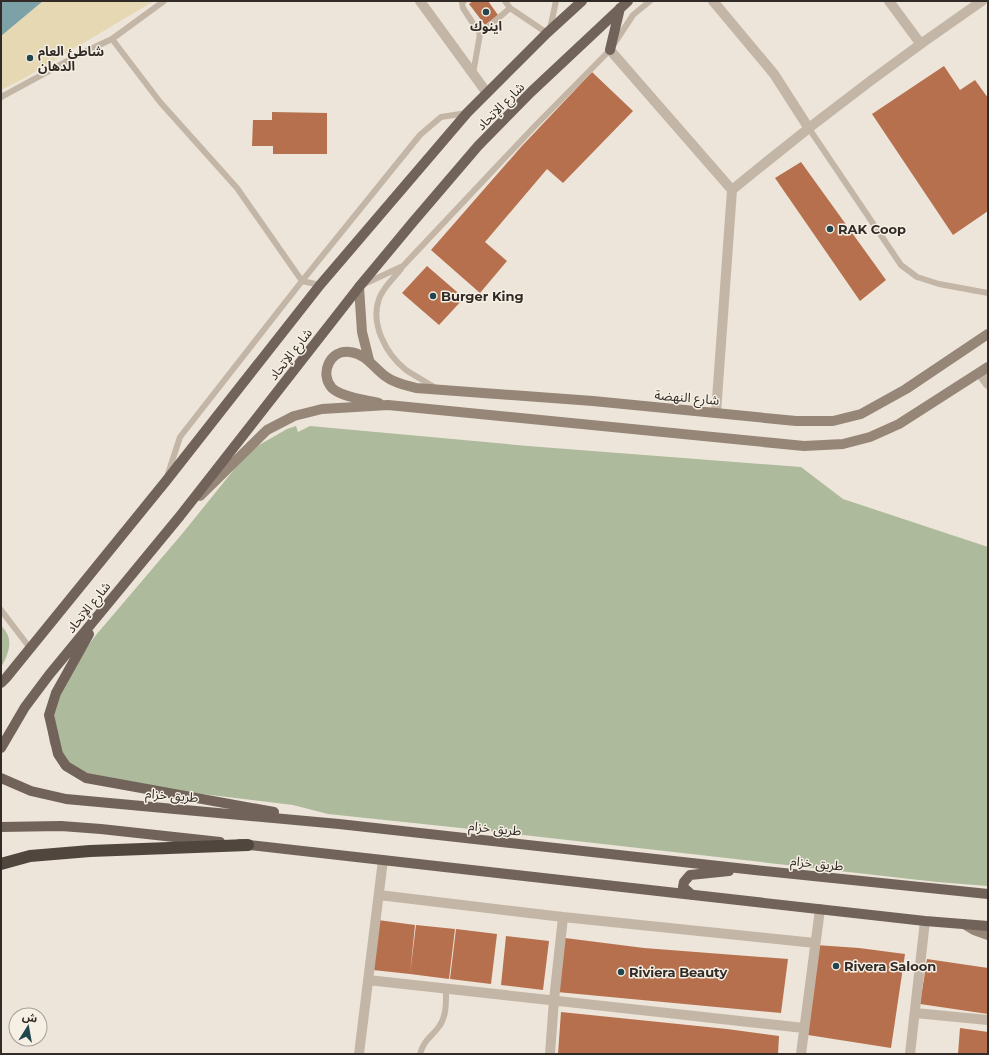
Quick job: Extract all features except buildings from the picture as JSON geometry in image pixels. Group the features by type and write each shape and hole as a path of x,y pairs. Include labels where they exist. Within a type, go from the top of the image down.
{"highway":[{"path":"1,864 30,856 90,851 248,845"}],"main road":[{"name":"شارع الإتحاد","path":"1,683 166,481 320,285 467,113 548,32 582,1"},
{"name":"شارع الإتحاد","path":"1,748 25,707 49,675 180,516 359,287 478,146 531,92 624,4"},
{"path":"610,50 624,4"},
{"path":"359,287 362,332 369,360"},
{"name":"شارع النهضة","path":"369,360 384,376 395,382 416,388 796,421 833,420 861,414 906,390 988,334"},
{"path":"369,360 349,351 336,354 327,366 327,380 332,388 341,394 388,405 804,446 843,444 870,438 899,424 984,370"},
{"path":"180,516 267,430 294,416 322,409 388,405"},
{"path":"102,611 56,693 49,715 58,754 66,766 86,778 339,824"},
{"name":"طريق خزام","path":"1,778 32,791 66,799 339,824 988,894"},
{"path":"1,827 61,826 94,828 925,921 988,926"},
{"path":"692,895 683,887 684,882 690,875 755,870"},
{"path":"964,924 974,930 988,935"}],"street":[{"path":"420,1 487,93"},
{"path":"713,1 774,74 808,127"},
{"path":"889,1 920,43"},
{"path":"732,190 808,127 920,43 982,1"},
{"path":"610,50 732,190 716,413"},
{"path":"984,370 988,384"},
{"path":"358,1054 383,860"},
{"path":"379,895 563,917 815,943"},
{"path":"801,1054 820,909"},
{"path":"550,1054 563,917"},
{"path":"910,1054 925,921"},
{"path":"368,980 804,1028"},
{"path":"915,1013 988,1020"}],"lane":[{"path":"1,97 82,53 112,39 164,1"},
{"path":"464,1 462,3 463,8 480,34"},
{"path":"505,1 510,8 548,32 556,1"},
{"path":"437,389 406,370 396,361 388,350 379,332 376,316 379,299 386,287 403,266 534,127 610,50 634,15 650,1"},
{"path":"473,74 480,34 510,8"},
{"path":"112,39 160,102 236,188 302,281 320,285"},
{"path":"166,481 180,437 302,281 420,135 441,117 467,113"},
{"path":"808,127 901,265 917,277 939,284 988,293"},
{"path":"359,287 403,266"},
{"path":"1,610 30,648"},
{"path":"420,1054 426,1039 439,1028 444,1018 446,988"}],"green space":[{"path":"296,426 298,432 310,426 528,446 801,467 843,499 988,547 988,886 937,882 328,814 293,805 96,781 61,763 50,744 47,725 58,686 96,635 182,534 249,451 287,429"},
{"path":"1,625 9,640 9,648 1,667"}],"sand":[{"name":"شاطئ العام الدهان","path":"43,1 154,1 21,80 1,90 1,36"}],"water":[{"path":"1,1 43,1 1,36"}],"place":[{"name":"اينوك","path":"486,12"},
{"name":"شاطئ العام الدهان","path":"30,58"},
{"name":"RAK Coop","path":"830,229"},
{"name":"Burger King","path":"433,296"},
{"name":"Rivera Saloon","path":"836,966"},
{"name":"Riviera Beauty","path":"621,972"}]}
